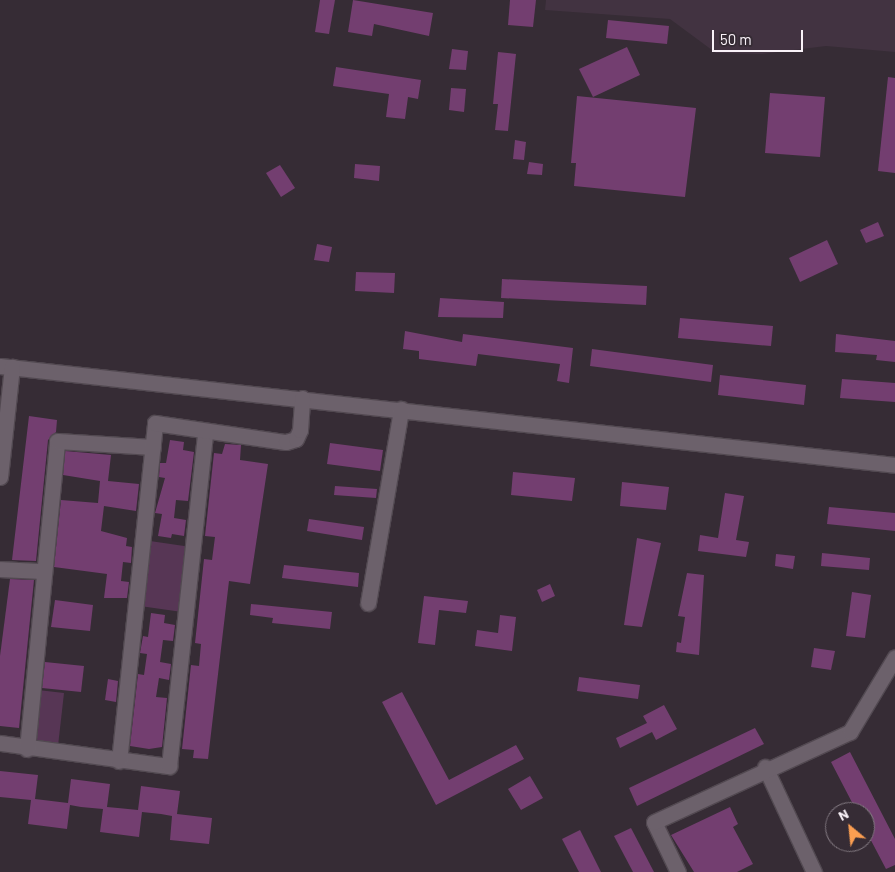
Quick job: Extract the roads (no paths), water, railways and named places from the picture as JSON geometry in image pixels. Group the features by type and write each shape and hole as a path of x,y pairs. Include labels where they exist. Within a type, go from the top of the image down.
{"street":[{"path":"0,477 6,366 895,465"},
{"path":"119,761 155,423 205,433 286,442 296,439 300,430 302,398"},
{"path":"368,603 400,409"},
{"path":"0,743 27,749 169,766 205,433"},
{"path":"27,749 41,571 56,441 153,447"},
{"path":"0,568 41,571"},
{"path":"678,872 654,822 765,768 850,732 895,657"},
{"path":"765,768 814,872"}]}
